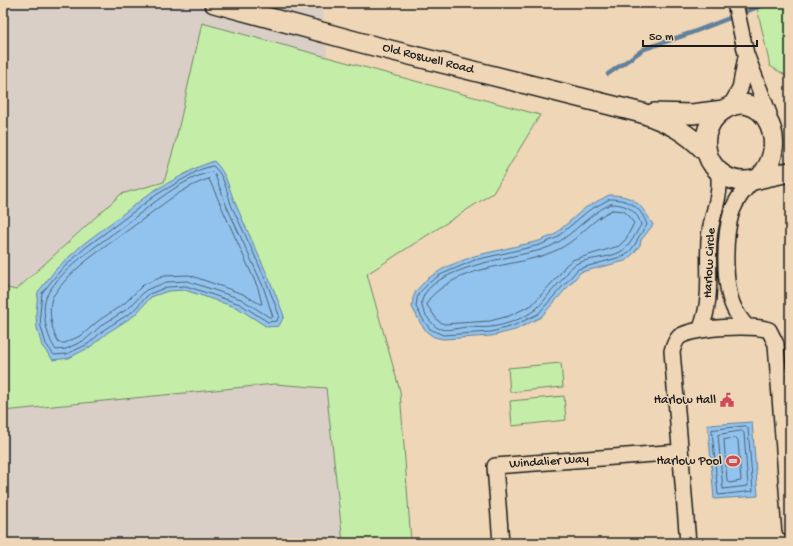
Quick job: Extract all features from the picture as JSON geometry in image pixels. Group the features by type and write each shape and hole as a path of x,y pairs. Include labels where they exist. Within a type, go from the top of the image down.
{"street":[{"name":"Old Roswell Road","path":"214,3 366,44 642,113 663,120 681,129 706,152 710,162 718,171 736,180 758,178 790,172"},
{"path":"735,3 746,54 769,114 785,139 778,159 771,170 758,178"},
{"path":"706,152 705,142 708,128 716,116 727,108 740,89 746,54"},
{"name":"Old Roswell Road","path":"642,113 692,114 727,108 740,104 750,105 769,114"},
{"name":"Harlow Circle","path":"700,330 707,310 709,240 719,195 718,171"},
{"name":"Harlow Circle","path":"746,326 734,309 731,299 728,282 727,238 732,210 745,189 758,178"},
{"path":"688,543 672,351 675,343 680,337 700,330 746,326 761,327 769,330 776,344 787,447 790,529"},
{"name":"Windalier Way","path":"501,543 495,466 680,452"}],"shaded area":[{"path":"3,3 322,3 375,543 3,543"}],"green space":[{"path":"756,3 790,3 790,78 770,66"},
{"path":"202,23 540,115 493,193 367,274 400,391 411,543 343,543 326,388 275,384 3,411 3,287 16,290 121,194 164,182 175,144"},
{"path":"561,363 563,387 510,392 508,368"},
{"path":"564,396 566,420 512,426 510,401"}],"water":[{"path":"214,161 219,166 225,177 233,199 279,302 284,316 279,326 267,327 238,308 185,290 168,291 151,297 135,315 107,333 90,347 69,358 53,360 42,346 37,328 36,313 38,292 56,269 82,245 153,191 198,167"},
{"path":"609,195 618,195 636,202 645,211 653,225 641,240 640,245 634,253 625,261 581,272 541,317 515,330 491,336 443,339 434,337 427,332 421,324 412,307 413,298 416,291 427,279 446,267 474,256 539,241 554,235 585,208"},
{"name":"Harlow Pool","path":"752,422 758,496 714,499 708,425"}],"waterway":[{"path":"608,74 644,49 691,33 768,3"}],"place":[{"name":"Harlow Hall","path":"727,400"},
{"name":"Harlow Pool","path":"733,461"}]}
